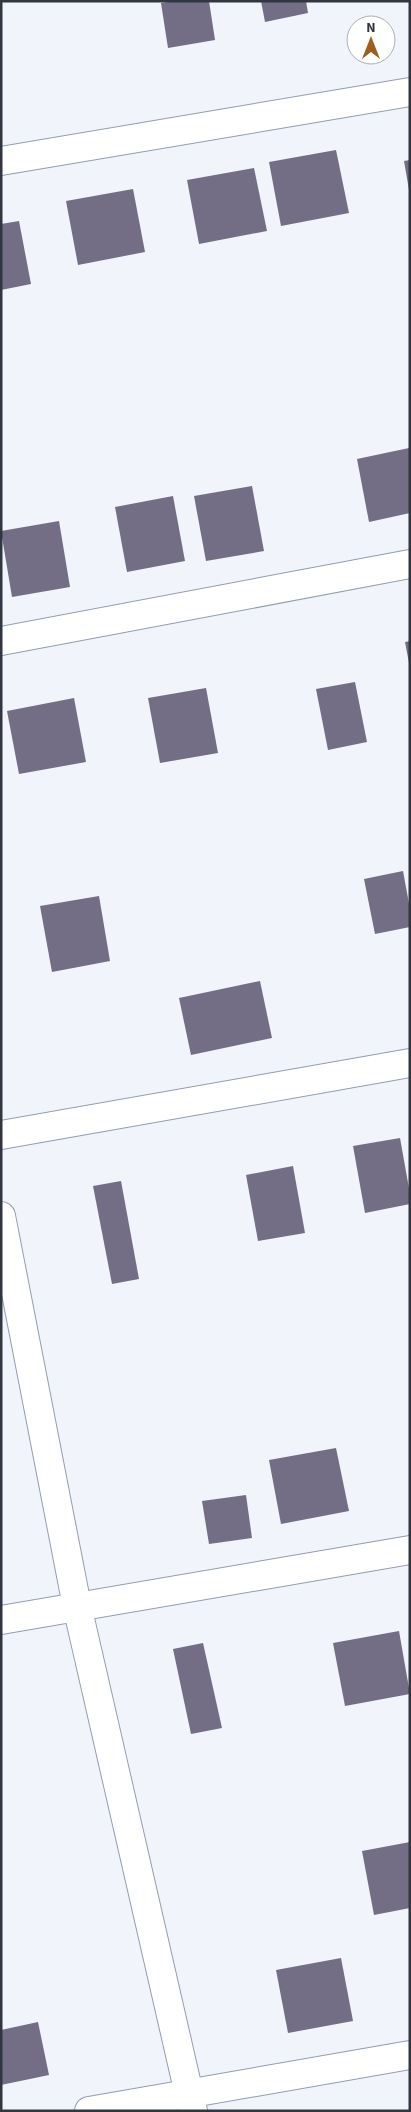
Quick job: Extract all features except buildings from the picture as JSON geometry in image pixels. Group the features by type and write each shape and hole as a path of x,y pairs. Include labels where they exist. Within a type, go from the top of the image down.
{"street":[{"path":"1,161 410,92"},
{"path":"1,641 410,564"},
{"path":"1,1135 410,1063"},
{"path":"1,1216 76,1606 191,2102"},
{"path":"1,1620 410,1550"},
{"path":"89,2111 191,2102 410,2055"}]}
